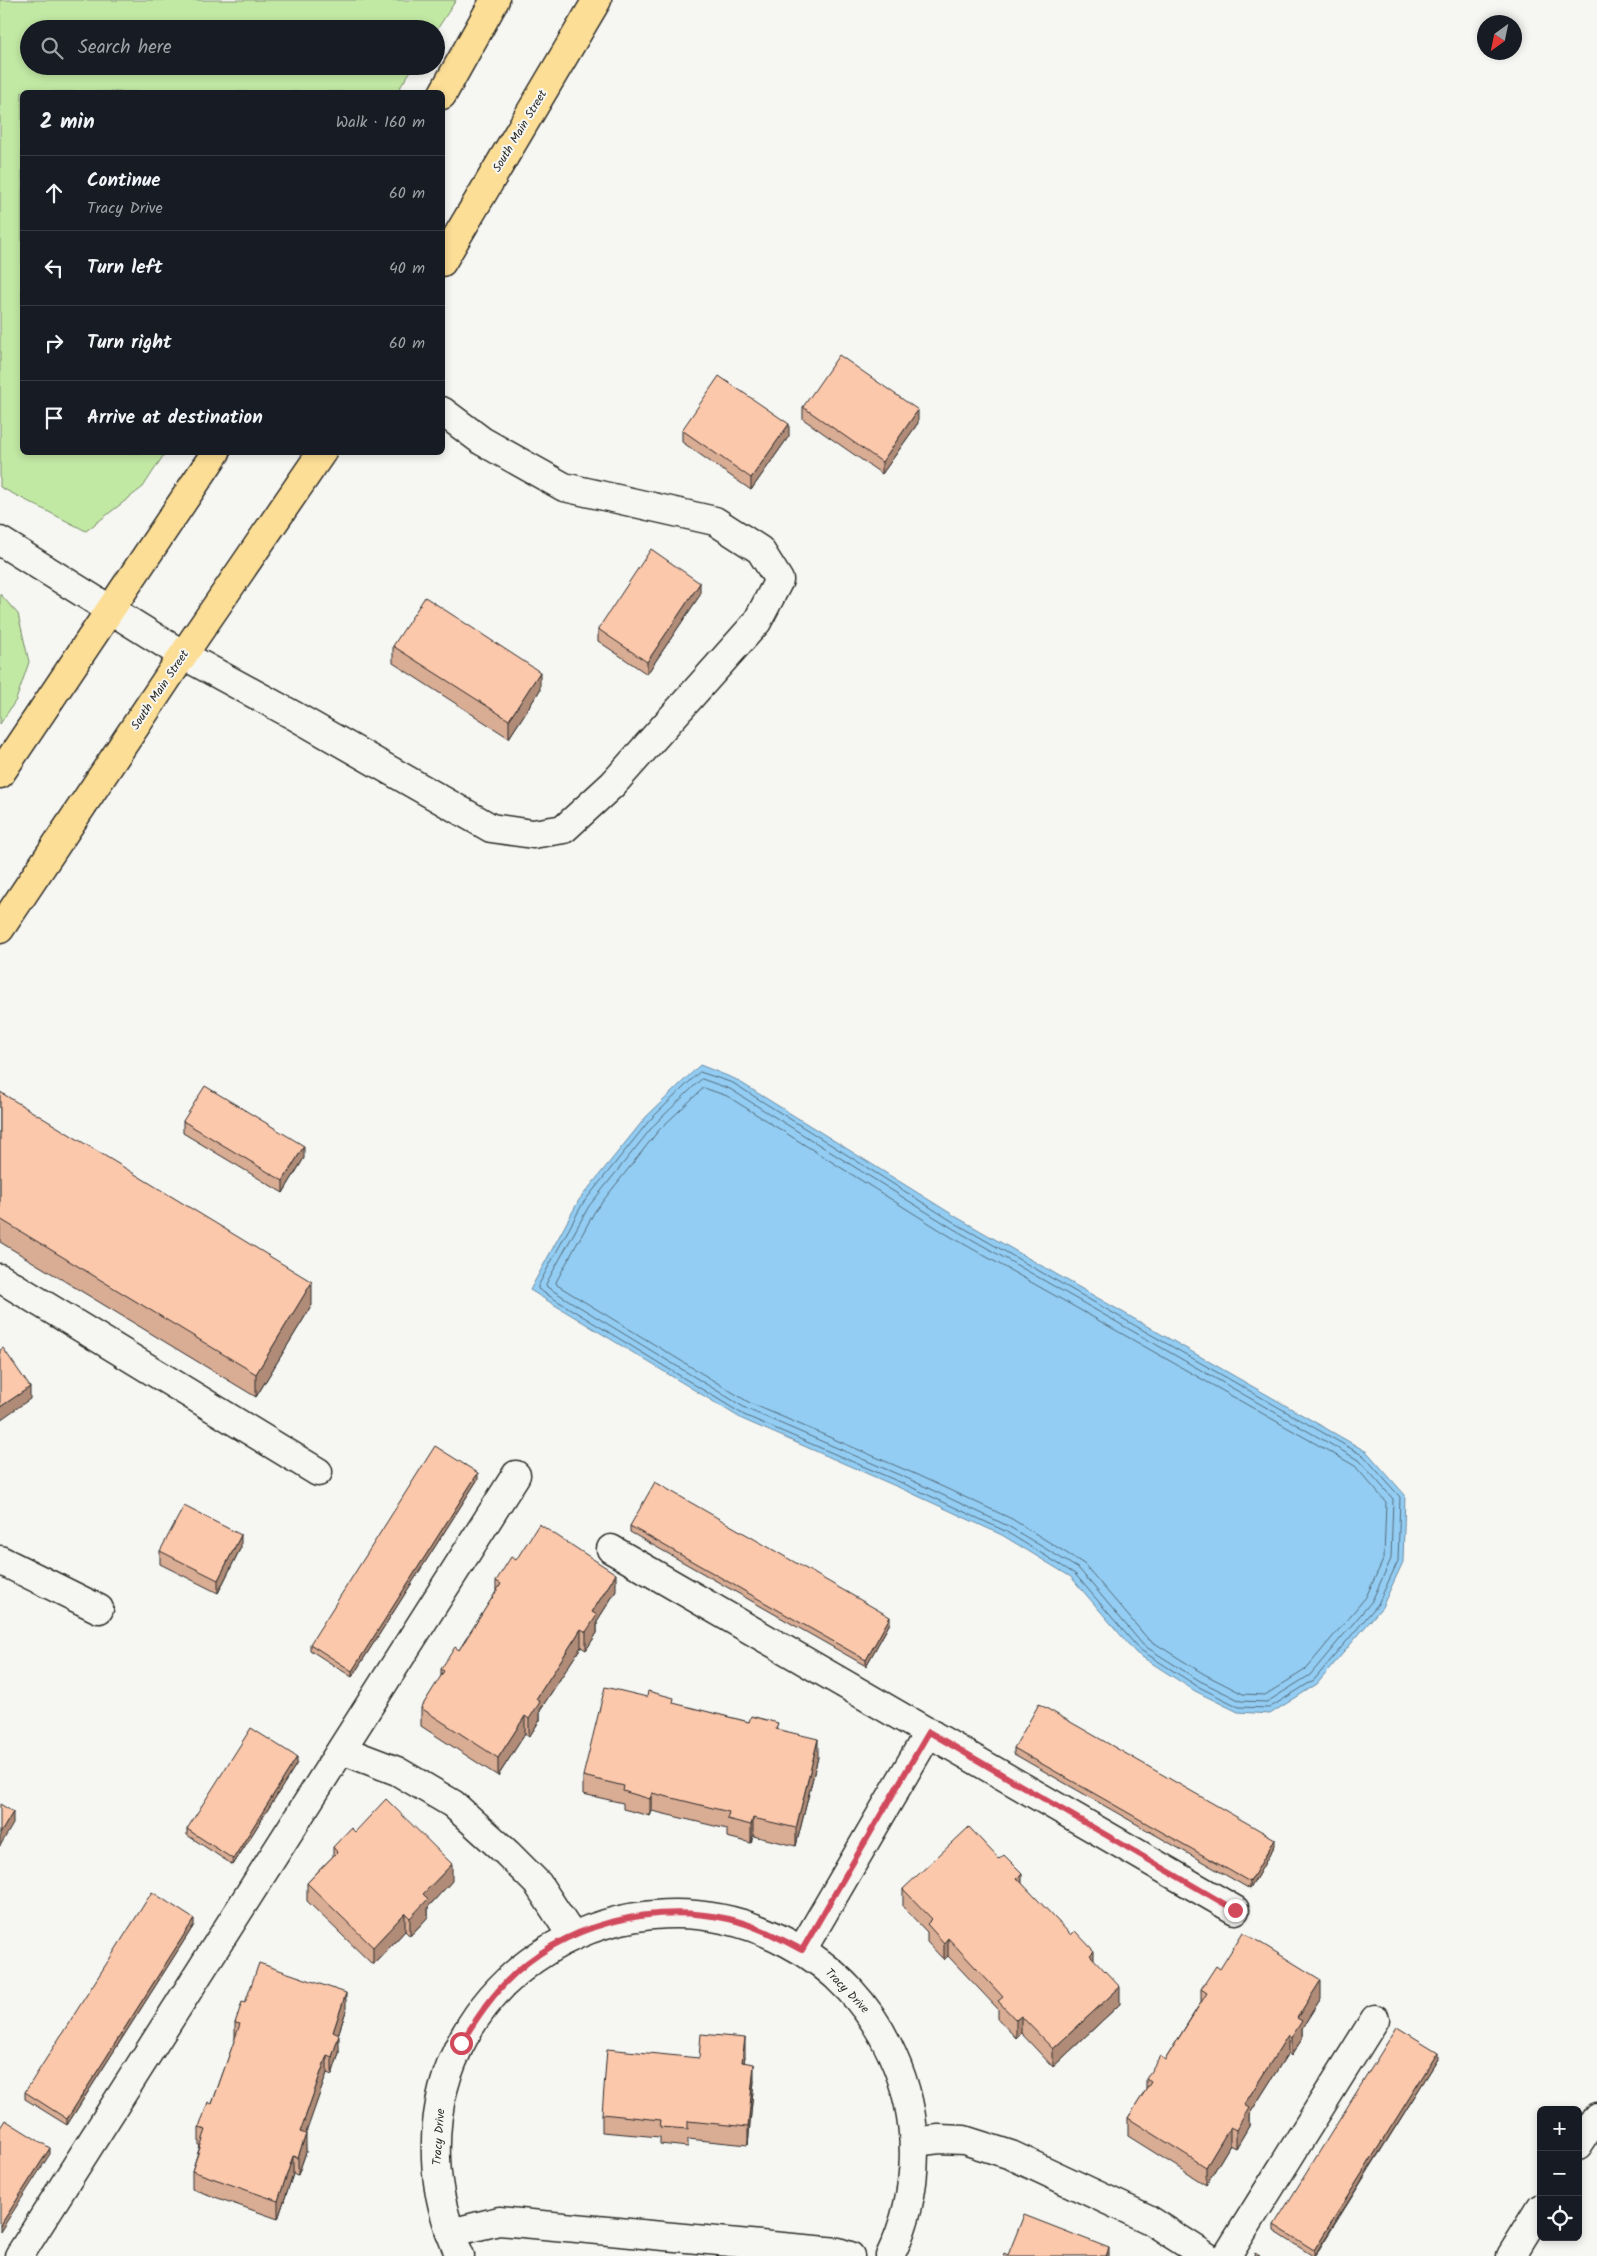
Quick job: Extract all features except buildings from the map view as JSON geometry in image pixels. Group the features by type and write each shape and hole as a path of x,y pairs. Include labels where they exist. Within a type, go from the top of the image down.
{"highway":[{"path":"445,90 495,0"},
{"name":"South Main Street","path":"445,257 597,0"},
{"path":"0,774 214,455"},
{"name":"South Main Street","path":"0,929 320,455"}],"street":[{"path":"0,541 183,656 294,715 491,828 533,834 564,829 613,784 756,622 779,580 760,550 715,521 564,486 482,441 445,413"},
{"path":"0,1278 318,1472"},
{"path":"19,2256 516,1475"},
{"path":"611,1549 1235,1910"},
{"path":"0,1560 99,1609"},
{"path":"802,1950 929,1732"},
{"path":"342,1750 397,1771 453,1804 507,1852 538,1884 572,1936"},
{"name":"Tracy Drive","path":"455,2245 440,2196 436,2157 438,2118 447,2079 461,2043 482,2009 508,1980 538,1955 572,1936 610,1922 649,1914 689,1914 729,1919 767,1932 802,1950 834,1974 862,2003 884,2036 900,2072 910,2110 915,2142 913,2180 907,2211 890,2256"},
{"path":"1227,2256 1375,2019"},
{"path":"1582,2140 1597,2117"},
{"path":"915,2142 938,2139 964,2140 1011,2155 1148,2219 1206,2256"},
{"path":"1511,2256 1537,2214"},
{"path":"455,2245 499,2221 829,2251 850,2256"}],"green space":[{"path":"0,0 456,0 443,20 20,20 20,75 408,75 398,90 20,90 20,455 164,455 143,487 86,531 0,487"},
{"path":"0,594 18,614 29,662 16,700 0,724"}],"water":[{"path":"700,1065 735,1079 958,1218 1367,1452 1405,1495 1403,1562 1382,1607 1317,1684 1270,1714 1238,1712 1195,1691 1136,1653 1071,1577 1002,1535 742,1419 530,1290 579,1200 646,1117"}],"route":[{"path":"461,2043 482,2009 508,1980 538,1955 572,1936 610,1922 649,1914 689,1914 729,1919 767,1932 802,1950 929,1732 1235,1910"}]}
